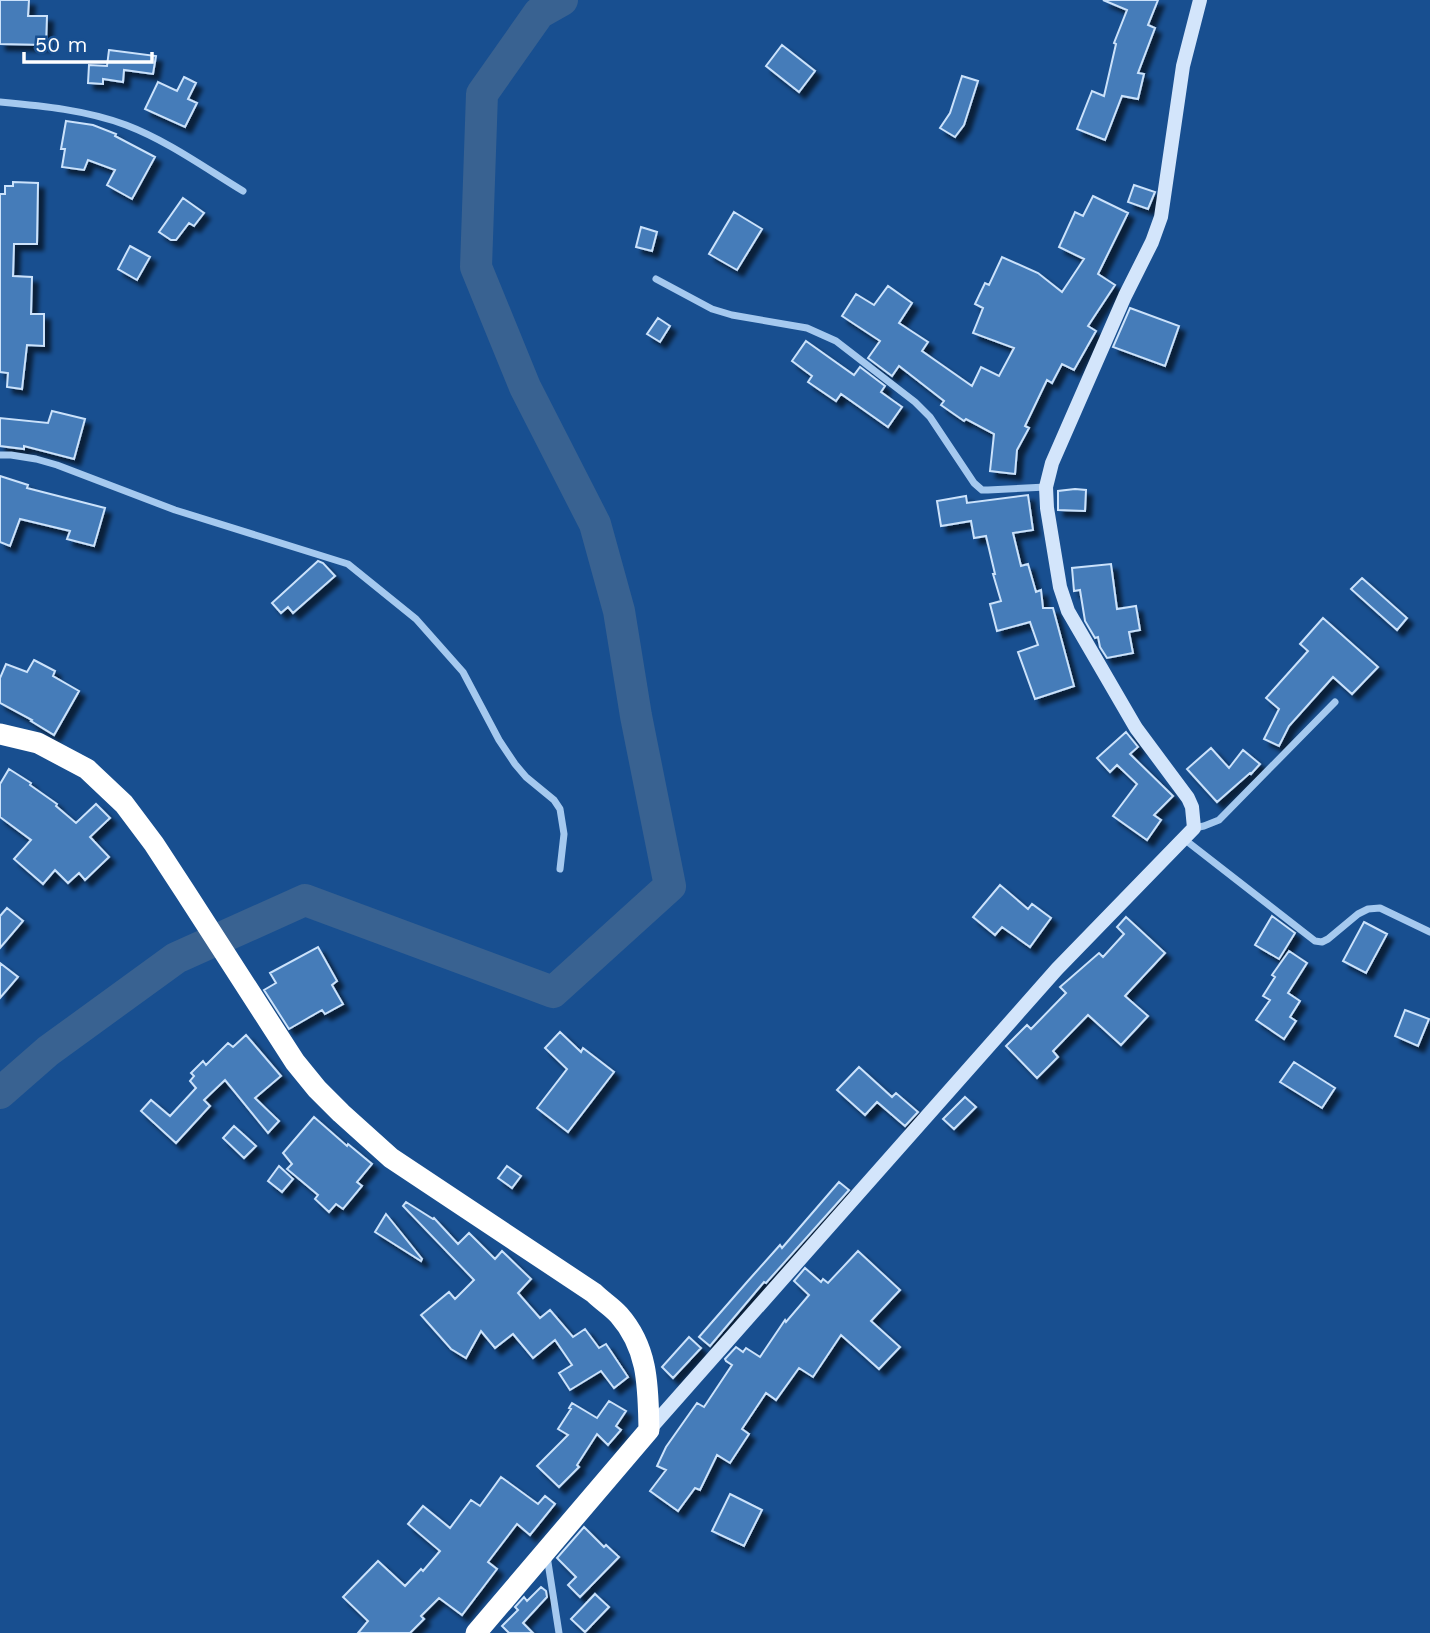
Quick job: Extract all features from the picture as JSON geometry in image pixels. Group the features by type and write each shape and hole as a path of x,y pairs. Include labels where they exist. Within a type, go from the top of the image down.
{"highway":[{"path":"0,734 38,743 87,769 124,804 186,892 295,1062 325,1097 391,1158 594,1293 619,1316 635,1338 645,1363 649,1430 476,1633"}],"street":[{"path":"1189,833 1192,807 1188,797 1136,728 1068,611 1060,587 1046,487 1052,463 1161,217 1183,66 1200,0"},
{"path":"0,102 86,113 127,125 166,144 243,191"},
{"path":"656,279 712,309 807,328 836,341 915,402 930,417 974,483 982,490 1046,487"},
{"path":"0,455 10,454 57,465 175,510 348,564 416,619 463,672 499,740 515,764 554,800 560,809 564,834 560,869"},
{"path":"649,1430 1057,969 1189,833 1219,820 1335,702"},
{"path":"1189,833 1315,941 1328,939 1358,914 1368,909 1380,908 1430,932"},
{"path":"546,1552 559,1633"}],"building":[{"path":"0,0 29,0 28,16 47,16 46,45 0,44"},
{"path":"1103,0 1158,0 1148,25 1155,28 1138,73 1144,74 1138,99 1122,96 1105,140 1077,129 1092,91 1104,96 1116,44 1114,43 1127,10"},
{"path":"782,45 815,71 799,92 766,66"},
{"path":"109,50 156,56 153,74 124,70 123,82 103,79 103,84 88,83 89,65 107,66"},
{"path":"962,76 978,81 964,125 955,137 940,128 950,113"},
{"path":"184,77 196,83 188,99 197,103 185,127 145,109 158,82 177,91"},
{"path":"66,121 93,125 116,134 115,136 155,157 132,199 107,185 115,170 88,160 84,170 62,167 65,149 61,149"},
{"path":"13,182 38,183 37,244 14,244 13,276 32,277 31,314 44,314 44,346 27,345 22,389 7,387 8,373 0,372 0,194 5,194 5,186 13,186"},
{"path":"1134,185 1155,192 1148,209 1128,202"},
{"path":"1093,196 1128,213 1098,274 1115,285 1088,326 1096,331 1074,370 1062,364 1052,383 1047,380 1025,426 1029,428 1017,450 1015,474 990,471 994,434 966,419 964,421 941,405 944,401 899,366 892,376 868,358 880,341 842,316 856,294 874,305 888,286 912,303 899,323 928,342 922,351 972,386 981,367 999,376 1014,348 973,333 983,308 975,304 985,283 989,285 1002,257 1038,273 1062,292 1084,259 1059,247 1075,212 1083,216"},
{"path":"183,198 204,213 194,226 189,223 176,240 171,240 159,232"},
{"path":"734,212 762,229 737,270 709,254"},
{"path":"641,227 657,232 652,251 636,247"},
{"path":"130,246 150,257 137,280 118,269"},
{"path":"1130,308 1179,326 1165,366 1113,347"},
{"path":"658,318 670,326 660,342 647,334"},
{"path":"806,341 854,375 860,367 885,386 881,392 902,407 888,427 841,394 836,401 808,382 812,376 792,361"},
{"path":"52,411 85,419 74,459 24,446 24,449 0,446 0,418 48,423"},
{"path":"0,476 28,485 27,488 105,508 94,546 67,539 70,531 20,519 10,546 0,542"},
{"path":"1086,490 1085,511 1058,510 1058,491"},
{"path":"1028,495 1033,530 1013,533 1021,566 1028,564 1036,592 1041,590 1043,608 1053,608 1074,686 1035,699 1018,652 1038,645 1030,622 997,631 990,604 1001,601 986,536 974,538 971,521 941,526 937,501 966,496 967,503"},
{"path":"318,561 335,576 293,613 288,607 281,613 272,603"},
{"path":"1111,564 1117,609 1136,606 1140,630 1129,632 1133,653 1107,658 1100,647 1098,637 1095,638 1085,621 1080,590 1074,591 1072,568"},
{"path":"1362,578 1407,618 1397,630 1351,589"},
{"path":"1323,618 1378,667 1352,694 1333,677 1289,726 1279,746 1264,739 1279,709 1266,698 1308,651 1300,644"},
{"path":"34,660 55,671 53,676 79,691 54,735 0,703 0,678 6,664 27,672"},
{"path":"1126,732 1138,747 1130,754 1173,796 1154,815 1161,820 1147,840 1113,816 1137,784 1117,765 1110,772 1097,758"},
{"path":"1211,748 1229,768 1243,750 1260,764 1217,802 1187,769"},
{"path":"9,769 31,783 30,785 57,804 56,806 76,823 96,804 110,818 90,837 109,857 85,880 79,873 68,883 55,870 43,884 14,859 31,840 0,817 0,784"},
{"path":"1000,885 1028,909 1032,904 1051,918 1030,947 1002,927 995,935 973,917"},
{"path":"7,908 23,921 0,948 0,916"},
{"path":"1272,916 1295,933 1279,959 1255,945"},
{"path":"1126,917 1165,953 1125,996 1148,1016 1121,1045 1088,1015 1053,1051 1058,1057 1037,1078 1006,1046 1027,1025 1031,1029 1066,993 1060,987 1099,953 1103,957 1124,934 1117,927"},
{"path":"1364,922 1387,934 1366,973 1343,961"},
{"path":"318,947 337,981 332,985 343,1004 325,1014 322,1010 289,1029 264,990 276,983 270,973"},
{"path":"1289,951 1307,963 1288,993 1300,1001 1290,1017 1296,1021 1284,1039 1256,1020 1270,1000 1263,996 1275,977 1272,975"},
{"path":"0,963 18,977 0,998"},
{"path":"1405,1010 1429,1019 1418,1046 1395,1036"},
{"path":"560,1032 581,1052 583,1048 614,1072 568,1132 537,1108 567,1069 545,1048"},
{"path":"246,1035 281,1076 255,1098 279,1121 268,1133 225,1080 204,1100 210,1106 176,1143 141,1111 151,1100 170,1116 196,1088 190,1081 194,1076 191,1073 203,1061 206,1065 228,1043 233,1047"},
{"path":"1294,1062 1335,1088 1322,1108 1280,1082"},
{"path":"859,1067 892,1097 896,1093 918,1112 905,1126 877,1102 865,1115 837,1090"},
{"path":"965,1097 976,1107 954,1129 943,1119"},
{"path":"314,1117 372,1164 357,1182 362,1186 343,1209 336,1204 329,1212 315,1199 318,1195 287,1169 292,1164 283,1153"},
{"path":"234,1126 256,1146 244,1158 223,1138"},
{"path":"279,1166 293,1179 282,1192 268,1181"},
{"path":"507,1166 521,1176 512,1188 498,1178"},
{"path":"839,1182 849,1190 766,1283 764,1282 710,1346 699,1337 780,1245 782,1248"},
{"path":"406,1202 434,1218 458,1244 469,1233 495,1259 502,1251 531,1279 518,1293 540,1318 550,1310 573,1337 585,1329 599,1348 606,1344 628,1377 614,1388 601,1371 570,1390 559,1373 572,1365 555,1340 533,1358 513,1334 495,1348 481,1331 466,1358 451,1349 421,1315 449,1292 455,1299 474,1280 403,1206"},
{"path":"386,1214 422,1259 421,1261 375,1232"},
{"path":"858,1251 900,1290 871,1321 900,1347 879,1369 841,1335 813,1377 799,1368 776,1400 766,1393 742,1429 749,1434 730,1463 717,1455 700,1490 695,1488 678,1511 650,1491 666,1470 657,1466 666,1447 697,1403 704,1407 732,1365 725,1359 736,1347 743,1352 746,1348 760,1357 785,1320 786,1322 809,1295 794,1281 805,1268 821,1282 823,1279 828,1283"},
{"path":"689,1337 701,1348 673,1378 662,1367"},
{"path":"609,1401 626,1411 616,1426 621,1430 608,1445 597,1434 577,1465 579,1467 559,1487 537,1466 568,1435 558,1429 571,1409 569,1408 572,1403 597,1418"},
{"path":"501,1477 538,1504 545,1496 555,1504 530,1535 517,1524 488,1562 497,1569 462,1615 439,1598 421,1616 424,1619 410,1633 358,1633 368,1621 343,1597 378,1561 405,1586 421,1569 423,1571 440,1551 408,1524 423,1506 450,1528 471,1500 480,1506"},
{"path":"730,1494 762,1510 744,1546 712,1531"},
{"path":"584,1527 604,1547 606,1545 619,1557 580,1597 568,1585 576,1577 557,1558"},
{"path":"541,1587 546,1591 547,1597 523,1623 533,1633 509,1633 502,1626 518,1610 515,1607 524,1597 527,1601"},
{"path":"595,1594 609,1607 585,1632 571,1619"}],"waterway":[{"path":"0,1093 48,1051 176,958 305,900 553,992 670,886 636,716 619,611 595,524 525,387 476,267 482,94 539,13 562,0"}]}
